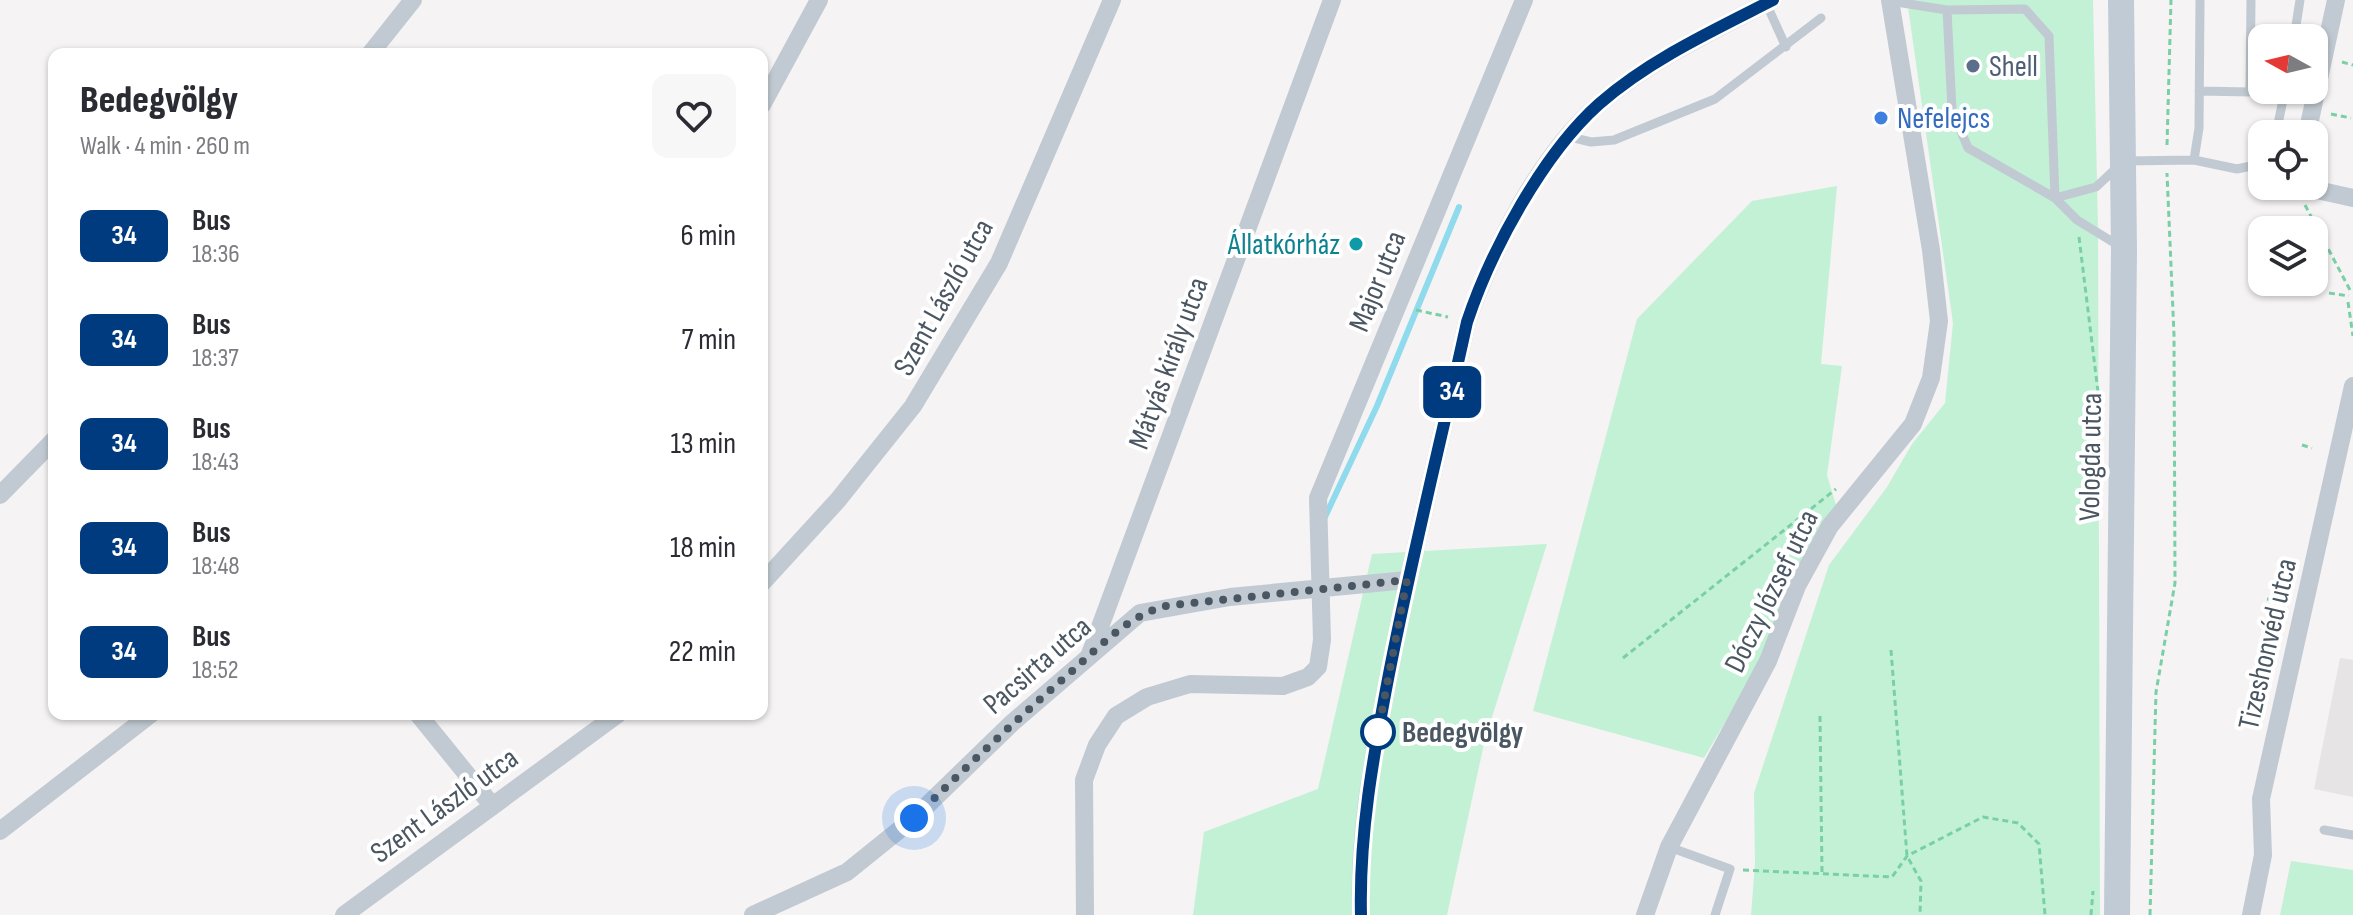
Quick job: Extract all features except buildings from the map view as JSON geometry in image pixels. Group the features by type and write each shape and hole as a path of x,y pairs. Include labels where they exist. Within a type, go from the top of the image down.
{"street":[{"path":"375,48 413,0"},
{"path":"768,94 819,0"},
{"name":"Szent László utca","path":"768,576 838,500 913,406 999,263 1112,0"},
{"name":"Mátyás király utca","path":"1090,655 1332,0"},
{"name":"Major utca","path":"1085,915 1084,780 1097,745 1116,716 1147,697 1190,684 1283,686 1308,677 1318,667 1322,640 1322,589 1317,546 1318,498 1524,0"},
{"name":"Vologda utca","path":"2117,915 2124,249 2121,0"},
{"path":"2310,120 2336,0"},
{"name":"Dóczy József utca","path":"1645,915 1669,847 1768,661 1797,586 1830,526 1913,424 1931,378 1939,321 1931,250 1890,1"},
{"path":"1361,915 1359,877 1367,790 1407,580 1467,322 1477,291 1526,199 1566,136 1601,102 1682,47 1770,2"},
{"path":"2328,195 2353,198"},
{"name":"Tizeshonvéd utca","path":"2251,915 2263,855 2261,799 2353,386"},
{"path":"0,495 48,446"},
{"name":"Pacsirta utca","path":"753,915 847,872 914,818 1090,655 1140,613 1165,606 1407,580"},
{"path":"0,831 143,720"},
{"path":"423,720 491,804"},
{"name":"Szent László utca","path":"344,915 491,804 610,720"}],"lane":[{"path":"2025,9 2031,0"},
{"path":"2194,160 2199,128 2200,0"},
{"path":"2199,91 2250,92 2251,0"},
{"path":"2296,24 2300,0"},
{"path":"1890,1 2025,9 2049,36 2055,198"},
{"path":"1770,2 1786,47"},
{"path":"1943,6 1952,110 1968,148 2055,198 2077,220 2124,249"},
{"path":"1566,136 1591,142 1614,140 1715,99 1821,18"},
{"path":"2055,198 2096,187 2124,161 2194,160 2237,169 2248,166"},
{"path":"2324,830 2353,835"},
{"path":"1669,847 1730,869 1715,915"}],"path":[{"path":"2150,915 2156,692 2175,583 2174,335 2167,160 2171,0"},
{"path":"2303,200 2316,232 2350,290"},
{"path":"2329,293 2349,296"},
{"path":"2348,302 2353,336"},
{"path":"1418,311 1467,322"},
{"path":"2302,445 2312,448"},
{"path":"1623,658 1831,490 1859,487"},
{"path":"2267,599 2285,602"},
{"path":"1891,650 1907,856 1921,881 1920,915"},
{"path":"1820,716 1822,873"},
{"path":"1730,869 1892,877 1907,856 1983,817 2018,823 2039,844 2045,915"}],"shaded area":[{"path":"2340,658 2353,660 2353,797 2314,789"}],"green space":[{"path":"1907,0 2093,0 2098,229 2100,915 1751,915 1755,863 1754,793 1829,565 1887,487 1912,444 1945,403 1953,323"},
{"path":"1837,186 1821,364 1842,366 1827,475 1837,508 1762,659 1704,758 1533,711 1637,319 1752,201"},
{"path":"1547,544 1485,739 1447,915 1193,915 1204,832 1318,789 1372,554"},
{"path":"2291,861 2353,870 2353,915 2280,915"}],"waterway":[{"path":"1324,519 1377,406 1459,207"}],"bus line":[{"name":"34","path":"1361,915 1359,877 1367,790 1407,580 1467,322 1477,291 1533,186 1566,136 1601,102 1682,47 1773,0"}],"place":[{"name":"Shell","path":"1973,66"},
{"name":"Nefelejcs","path":"1881,118"},
{"name":"Állatkórház","path":"1356,244"},
{"name":"Bedegvölgy","path":"1378,732"}],"route":[{"path":"914,818 1012,723 1106,641 1140,613 1165,606 1407,580 1378,732"}]}
